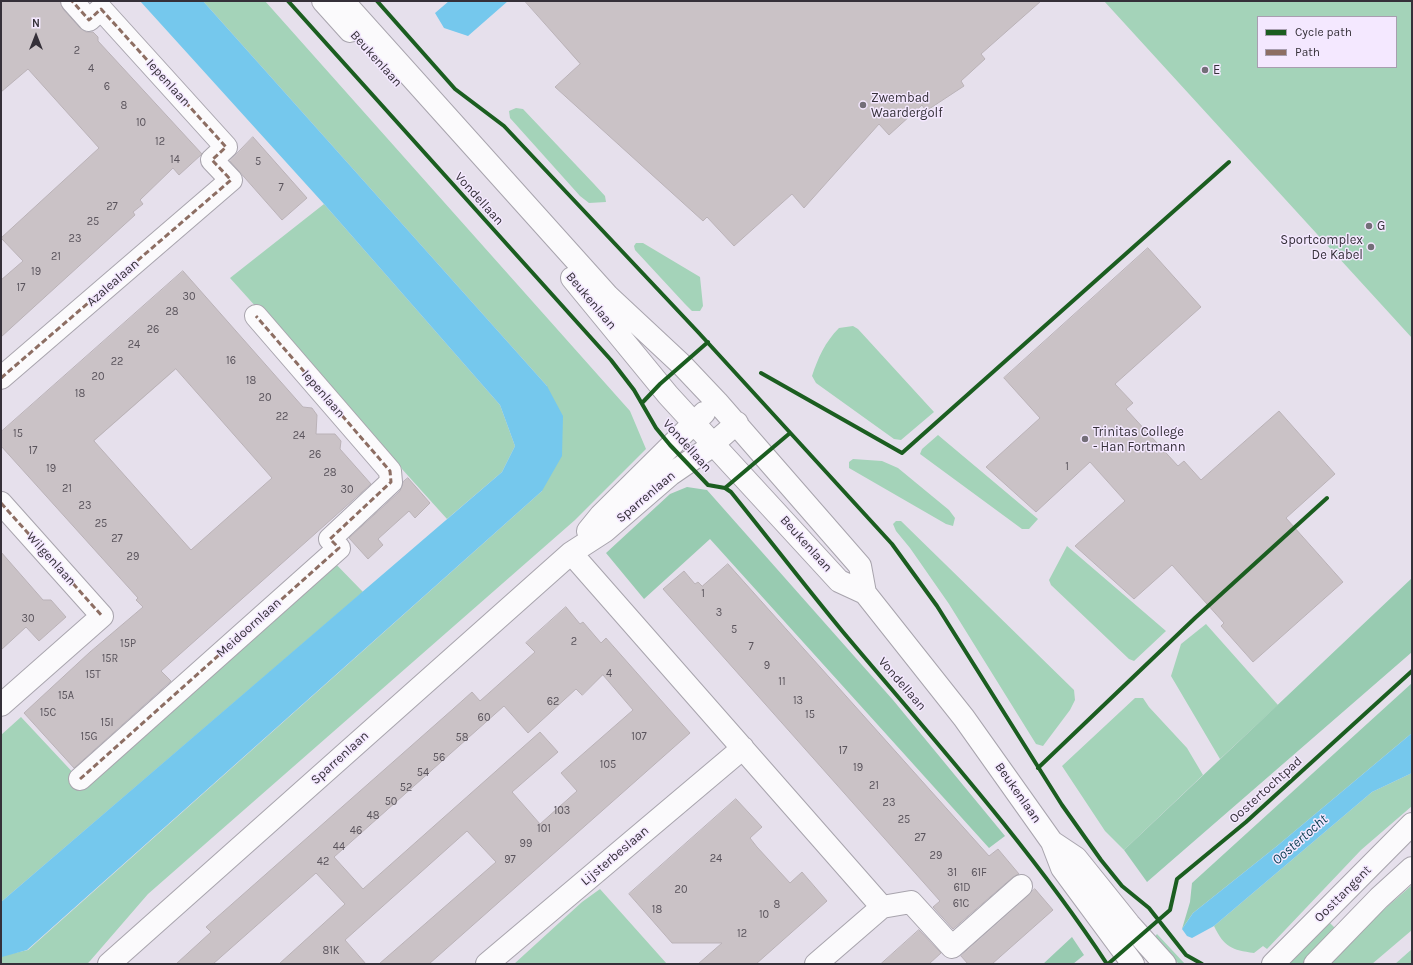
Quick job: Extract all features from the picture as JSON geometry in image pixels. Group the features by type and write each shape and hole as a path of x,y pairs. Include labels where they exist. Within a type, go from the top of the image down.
{"street":[{"name":"Iepenlaan","path":"72,1 89,20 101,9 226,147 212,160 231,180 224,187"},
{"name":"Beukenlaan","path":"323,1 592,301 668,395 839,581 865,593 964,718 1052,842 1062,868 1133,963"},
{"name":"Beukenlaan","path":"343,1 608,296 672,355 737,422 860,566 865,593"},
{"name":"Azalealaan","path":"1,378 224,187"},
{"name":"Iepenlaan","path":"256,316 390,471"},
{"name":"Sparrenlaan","path":"571,553 601,515 694,422 717,402"},
{"name":"Sparrenlaan","path":"109,964 571,553 605,531 672,474 713,444 737,422"},
{"name":"Meidoornlaan","path":"80,779 339,548 330,539 389,486 392,478 390,471"},
{"name":"Wilgenlaan","path":"1,503 102,616 1,705"},
{"path":"571,553 882,906"},
{"name":"Lijsterbeslaan","path":"487,964 743,748"},
{"name":"Oosttangent","path":"1273,964 1412,824"},
{"name":"Beukenlaan","path":"1052,842 1076,858 1129,924 1159,957"},
{"path":"1314,964 1379,898 1412,868"},
{"path":"816,964 882,906 911,902 952,947 1021,886"}],"green space":[{"path":"203,1 265,1 630,411 646,449 575,520 148,894 87,964 1,964 1,956 28,950 542,491 547,386"},
{"name":"Sportcomplex De Kabel","path":"1104,1 1412,1 1412,338"},
{"path":"516,108 523,109 605,196 606,202 589,203 580,196 510,118 509,111"},
{"path":"324,204 500,405 515,446 502,472 447,519 230,278"},
{"path":"636,243 643,243 700,277 703,306 700,311 692,311 685,304 635,250 634,246"},
{"path":"853,326 858,329 934,412 901,440 894,439 816,383 812,376 822,350 834,333 839,328"},
{"path":"938,435 1038,519 1029,529 1022,529 920,454 922,449"},
{"path":"853,459 882,461 898,468 949,510 955,518 953,526 946,524 849,468 849,462"},
{"path":"687,487 707,490 893,700 1005,836 989,848 710,539 644,599 606,553 670,494"},
{"path":"896,521 901,521 1074,690 1075,700 1070,710 1043,746 1036,744 949,604 910,548 896,531 893,524"},
{"path":"1067,546 1166,631 1134,661 1129,659 1051,585 1049,580"},
{"path":"328,556 363,592 1,902 1,735 21,717 78,778"},
{"path":"1412,578 1412,652 1147,882 1124,850"},
{"path":"1206,624 1278,705 1220,759 1171,676 1181,644"},
{"path":"1412,683 1412,733 1277,846 1193,913 1182,929 1190,902 1192,883"},
{"path":"1135,698 1143,698 1149,707 1187,748 1203,775 1124,850 1105,831 1062,766"},
{"path":"1412,773 1412,806 1361,850 1267,949 1263,946 1254,953 1234,949 1221,939 1214,926 1372,792"},
{"path":"1412,885 1412,930 1372,964 1327,964 1357,933"},
{"path":"600,889 667,964 514,964 582,902"},
{"path":"1326,919 1336,929 1302,964 1281,964"},
{"path":"1157,934 1185,964 1179,964 1153,939"},
{"path":"1072,937 1084,955 1073,964 1043,964"},
{"path":"1412,949 1412,964 1395,964"}],"water":[{"path":"140,1 203,1 547,386 563,416 562,456 542,491 27,950 2,957 1,902 502,472 515,446 500,405 324,204"},
{"path":"449,1 508,1 468,36 444,28 435,13"},
{"name":"Oostertocht","path":"1412,733 1412,773 1372,792 1214,926 1192,938 1187,936 1182,929 1193,913 1277,846"}],"building":[{"path":"1,1 60,1 63,9 80,28 86,32 93,32 98,37 98,41 202,154 179,175 173,168 140,200 143,204 133,212 135,215 1,337 1,280 23,261 1,238 99,148 28,69 1,92"},
{"path":"525,1 1041,1 981,54 985,59 961,81 964,86 926,111 922,105 889,135 879,124 804,208 792,194 734,246 707,217 703,221 555,87 580,64"},
{"path":"253,137 307,198 282,220 230,161"},
{"name":"Trinitas College - Han Fortmann","path":"1148,248 1201,307 1115,384 1133,403 1126,409 1178,466 1184,461 1201,480 1279,411 1335,474 1286,518 1343,582 1253,662 1221,626 1224,623 1172,565 1134,599 1075,546 1125,501 1090,462 1036,512 986,467 1040,418 1004,378"},
{"path":"183,271 303,407 312,408 317,415 316,434 335,434 341,441 340,449 371,484 161,671 171,681 74,768 24,713 90,652 143,607 136,600 138,598 1,446 1,432","holes":["176,369 272,478 191,550 94,441"]},
{"path":"408,478 430,503 415,518 409,511 378,539 383,545 368,559 349,538 400,491 403,482"},
{"path":"1,552 43,600 51,600 66,617 39,641 26,627 1,650"},
{"path":"728,564 989,856 998,849 1019,874 1013,877 953,929 933,907 940,901 663,589 684,571 695,584 698,582 702,586"},
{"path":"566,607 580,624 583,622 601,643 606,638 690,733 429,964 379,964 496,862 467,831 345,940 366,964 279,964 345,904 316,873 213,964 176,964 211,932 206,927 472,692 480,701 535,652 526,643","holes":["603,675 633,710 561,773 577,791 540,824 512,792 558,752 540,732 363,889 334,857 504,706 528,733 576,689 582,695"]},
{"path":"736,799 762,827 750,838 757,847 790,883 802,872 827,901 756,964 698,964 722,943 672,943 629,894"},
{"path":"1035,889 1053,910 992,964 968,964 961,956"},
{"path":"919,930 941,953 929,964 881,964"}],"marked path":[{"path":"1,378 231,180 212,160 226,147 101,9 89,20 72,1"},
{"path":"80,779 339,548 330,539 391,482 390,471 256,316"},
{"path":"1,503 102,616"}],"cycle path":[{"name":"Vondellaan","path":"288,1 611,360 634,390 656,428 670,445 708,485 725,488 731,492 843,632 980,794 1046,878 1107,964"},
{"path":"377,1 455,89 504,126 698,332 892,544 937,606 1062,805 1101,860 1122,886 1149,908 1186,955 1202,964"},
{"path":"761,373 902,453 1229,162"},
{"path":"642,403 660,384 708,342"},
{"path":"725,488 790,433"},
{"path":"1038,768 1195,618 1327,498"},
{"name":"Oostertochtpad","path":"1108,964 1170,910 1177,879 1246,822 1412,671"}],"place":[{"name":"E","path":"1205,70"},
{"name":"Zwembad Waardergolf","path":"863,105"},
{"name":"G","path":"1369,226"},
{"name":"Sportcomplex De Kabel","path":"1371,247"},
{"name":"Trinitas College - Han Fortmann","path":"1085,439"}]}
